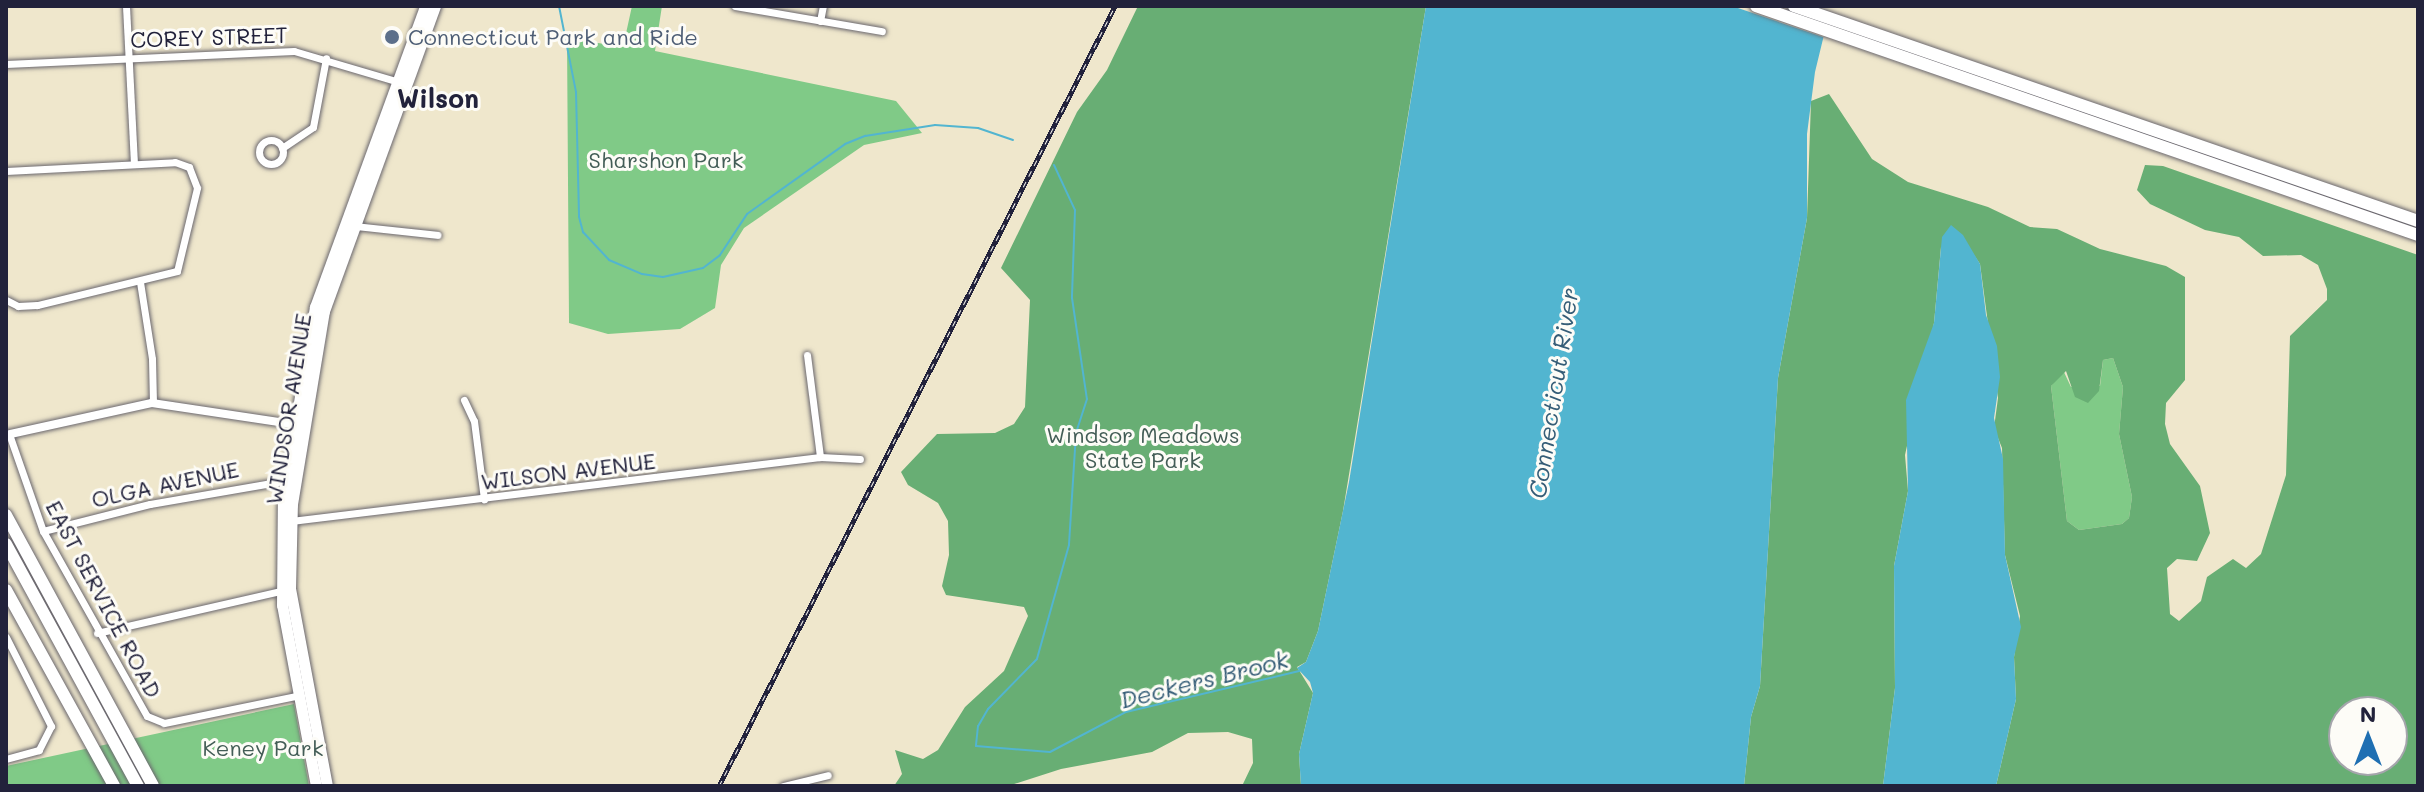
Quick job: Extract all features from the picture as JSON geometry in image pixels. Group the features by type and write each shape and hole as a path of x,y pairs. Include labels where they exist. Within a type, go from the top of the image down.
{"highway":[{"path":"1756,6 1948,65 2418,221"},
{"path":"1794,6 2418,235"},
{"path":"6,515 153,786"},
{"path":"6,544 133,785"},
{"path":"6,561 133,785"},
{"path":"6,590 113,784"}],"main road":[{"name":"WINDSOR AVENUE","path":"336,263 355,226 404,84 425,6"},
{"name":"WINDSOR AVENUE","path":"316,786 307,713 285,590 285,520 299,425 336,263 435,6"},
{"name":"WINDSOR AVENUE","path":"307,713 327,786"}],"street":[{"path":"126,6 134,164"},
{"path":"735,6 882,31"},
{"path":"820,21 823,6"},
{"name":"COREY STREET","path":"6,64 294,51 326,58 404,84"},
{"path":"282,148 313,127 326,58"},
{"path":"6,171 175,162 189,167 197,188 182,263 167,277 37,305 18,306 6,300"},
{"path":"355,226 438,235"},
{"path":"140,282 153,403"},
{"path":"807,355 820,457"},
{"path":"464,400 474,421 484,499"},
{"path":"8,434 153,403 299,425"},
{"name":"EAST SERVICE ROAD","path":"8,434 43,531 97,633 147,716 164,723 304,695"},
{"name":"WILSON AVENUE","path":"285,520 484,499 820,457 860,459"},
{"name":"OLGA AVENUE","path":"43,531 150,504 291,480"},
{"path":"97,633 285,590"},
{"path":"6,637 49,716 49,735 36,752 6,759"},
{"path":"6,656 15,654"},
{"path":"783,786 828,775"}],"green space":[{"name":"Sharshon Park","path":"632,6 662,6 655,51 896,101 922,133 864,145 744,228 721,265 715,308 680,329 608,334 569,323 567,38 623,47"},
{"name":"Windsor Meadows State Park","path":"1138,6 1426,6 1343,511 1318,631 1306,662 1297,667 1313,693 1299,754 1301,786 1242,786 1253,763 1252,739 1228,732 1188,733 1152,752 1061,769 1008,786 894,786 902,774 895,750 923,759 938,750 965,707 1004,671 1028,616 1024,607 946,595 942,586 949,555 948,521 938,503 908,485 901,472 937,434 995,433 1014,424 1025,407 1030,300 1001,268 1077,112 1107,70"},
{"path":"1829,94 1872,159 1908,182 1988,207 2030,227 2057,229 2100,249 2166,266 2185,277 2185,380 2166,403 2165,424 2170,444 2200,486 2210,533 2197,561 2177,559 2167,568 2170,614 2179,621 2201,601 2207,577 2233,559 2246,568 2261,554 2286,475 2290,336 2327,300 2327,289 2318,265 2301,255 2263,256 2239,237 2205,230 2150,204 2137,190 2145,165 2163,166 2418,255 2418,786 1996,786 2016,699 2014,657 2020,616 2005,555 2002,448 1994,428 1998,398 1980,264 1974,255 1941,247 1934,323 1905,455 1908,491 1894,566 1895,688 1883,786 1744,786 1751,717 1760,686 1778,378 1807,218 1811,101","holes":["2113,358 2123,387 2119,434 2132,497 2129,518 2122,524 2079,530 2067,521 2051,386 2066,371 2075,397 2088,403 2099,391 2103,360"]},
{"path":"2113,358 2123,387 2119,434 2132,497 2129,518 2122,524 2079,530 2067,521 2051,386 2063,370 2071,387 2100,386 2103,360"},
{"name":"Keney Park","path":"294,704 309,786 6,786 6,766"}],"water":[{"name":"Connecticut River","path":"1426,6 1831,6 1815,72 1807,134 1807,218 1778,378 1760,686 1751,717 1744,786 1301,786 1299,754 1313,693 1310,682 1297,668 1306,662 1318,631 1349,482"},
{"path":"1951,225 1963,235 1980,264 1986,315 1997,346 2000,377 1994,418 2003,459 2005,555 2021,627 2014,657 2016,699 1996,786 1883,786 1895,688 1894,566 1908,491 1906,400 1934,323 1942,237"}],"pier":[{"path":"1732,6 1831,6 1835,8 1829,39"}],"waterway":[{"name":"Deckers Brook","path":"559,6 576,92 579,217 583,232 609,260 642,274 663,277 703,268 720,255 747,214 845,144 865,136 935,125 978,128 1013,140"},
{"name":"Deckers Brook","path":"1054,165 1075,210 1072,298 1087,399 1076,433 1069,545 1037,659 988,709 978,726 976,746 1050,752 1126,712 1299,671"}],"railway":[{"path":"719,786 1115,6"}],"place":[{"name":"Connecticut Park and Ride","path":"392,37"}],"district":[{"name":"Wilson","path":"438,99"}]}
